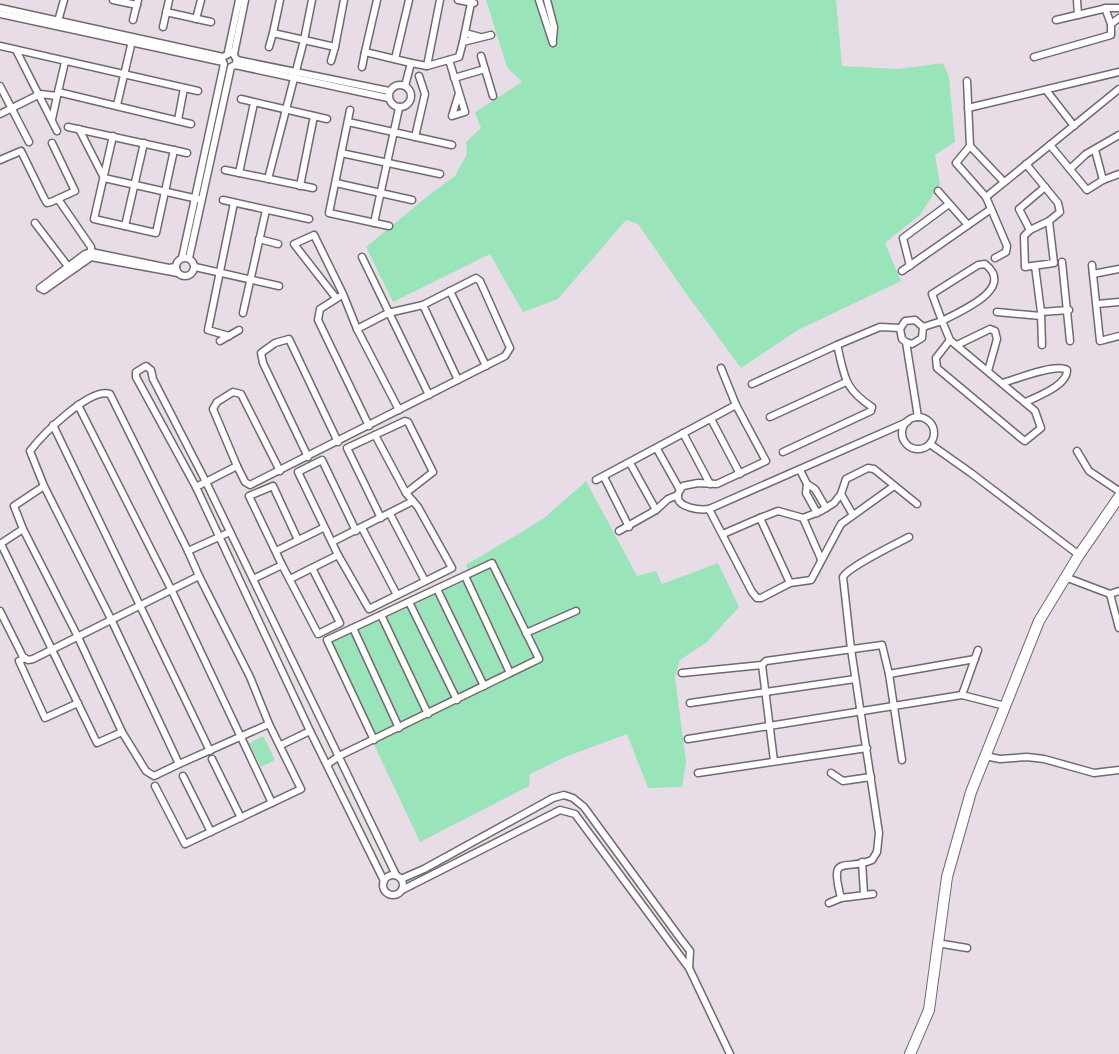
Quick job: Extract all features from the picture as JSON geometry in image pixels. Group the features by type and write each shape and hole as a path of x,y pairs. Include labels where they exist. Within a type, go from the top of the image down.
{"main road":[{"path":"910,1054 929,1010 937,943 948,877 958,833 985,756 1039,621 1079,555 1119,497"}],"street":[{"path":"58,22 64,0"},
{"path":"113,0 137,2 133,20"},
{"path":"163,27 169,0"},
{"path":"196,19 201,0"},
{"path":"177,270 185,258 202,199 239,0"},
{"path":"185,258 194,198 245,0"},
{"path":"269,47 280,0"},
{"path":"268,179 304,40 312,0"},
{"path":"331,60 344,0"},
{"path":"362,67 377,0"},
{"path":"395,59 409,0"},
{"path":"427,66 440,0"},
{"path":"365,52 427,66 459,57 473,3 458,0"},
{"path":"539,0 553,43 554,27 547,0"},
{"path":"1077,0 1078,15"},
{"path":"1034,57 1112,34 1106,0"},
{"path":"0,8 132,41 389,95"},
{"path":"1056,20 1106,8 1119,8"},
{"path":"166,12 211,22"},
{"path":"0,14 58,22"},
{"path":"1111,24 1119,18"},
{"path":"465,33 480,37"},
{"path":"273,34 335,47"},
{"path":"464,42 491,35"},
{"path":"117,105 132,41"},
{"path":"0,46 65,62 198,90"},
{"path":"16,50 40,94 57,131"},
{"path":"480,56 493,96"},
{"path":"449,60 459,93"},
{"path":"52,119 65,62"},
{"path":"405,86 411,63"},
{"path":"454,78 485,69"},
{"path":"968,108 1119,72"},
{"path":"415,137 425,94 419,76"},
{"path":"967,81 970,146 1004,182"},
{"path":"396,85 405,86 409,89 411,99 404,107 399,108 394,106 389,95 396,85"},
{"path":"0,86 29,142"},
{"path":"178,120 184,88"},
{"path":"986,197 1119,89"},
{"path":"1046,90 1074,126"},
{"path":"0,114 40,94 58,94 117,105 192,124"},
{"path":"241,99 327,119"},
{"path":"239,173 254,103"},
{"path":"374,223 399,108"},
{"path":"350,110 329,213 389,226"},
{"path":"300,186 314,116"},
{"path":"348,122 452,145"},
{"path":"68,126 187,153"},
{"path":"79,129 104,178"},
{"path":"1070,169 1086,154 1119,135"},
{"path":"113,136 94,219 156,233 174,150"},
{"path":"1,157 21,151 47,203 75,191 52,143"},
{"path":"125,226 144,143"},
{"path":"1050,145 1087,190 1103,180 1119,174"},
{"path":"970,146 957,160 957,165 986,197 1008,250 995,258"},
{"path":"1095,150 1103,180"},
{"path":"341,153 440,174"},
{"path":"1026,164 1058,204 1060,212 1050,221 1030,230 1024,236 1024,267 1065,262 1070,340"},
{"path":"225,170 313,188"},
{"path":"104,178 202,199"},
{"path":"336,183 412,200"},
{"path":"1030,230 1019,210 1045,188"},
{"path":"938,191 968,225"},
{"path":"58,199 91,247 91,255"},
{"path":"223,200 309,219"},
{"path":"229,336 208,330 234,203"},
{"path":"910,266 903,238 949,204"},
{"path":"902,271 991,209"},
{"path":"243,313 266,210"},
{"path":"1050,221 1054,263"},
{"path":"35,222 70,268 91,255 177,270 188,276 195,267"},
{"path":"336,298 294,244 314,236 343,294 357,329 399,410"},
{"path":"259,239 278,244"},
{"path":"362,257 429,395"},
{"path":"185,258 195,267 279,286"},
{"path":"923,327 942,321 985,298 994,280 988,266 985,264 978,265 932,294 933,300 942,321 950,340 1026,402 1038,416 1041,428 1025,441 936,368 936,358 950,340"},
{"path":"1092,265 1100,341 1119,336"},
{"path":"1035,266 1041,314 1042,345"},
{"path":"1093,274 1119,269"},
{"path":"280,471 241,394 233,392 217,402 213,409 237,466 245,482 250,485 280,471 338,442 505,356 510,348 480,281 476,278 422,305 388,313 357,329"},
{"path":"450,291 486,366"},
{"path":"343,294 320,309 318,320 369,426"},
{"path":"1097,304 1119,302"},
{"path":"422,305 458,380"},
{"path":"997,312 1041,314 1069,310"},
{"path":"906,342 918,342 924,333 920,323 910,320 905,321 900,328 900,335 906,342 918,418"},
{"path":"752,384 880,327 900,328"},
{"path":"957,345 990,329 995,331 997,339 988,371"},
{"path":"220,342 239,330"},
{"path":"308,457 263,363 261,353 265,348 289,339 338,442"},
{"path":"784,452 871,411 872,407 857,396 846,382 838,345"},
{"path":"402,890 403,885 206,482 153,379 151,370 146,366 142,366 136,372 136,377 196,487 384,882 384,889 388,894 394,895 560,810 572,812 580,817 689,968 730,1054"},
{"path":"619,531 656,510 687,484 717,484 764,464 766,459 736,404 721,368"},
{"path":"1003,383 1048,370 1063,368 1067,370 1067,375 1062,381 1026,402"},
{"path":"770,417 846,382"},
{"path":"155,786 183,843 188,843 302,789 269,724 250,678 110,394 104,393 78,405 53,426 29,452 180,764"},
{"path":"596,480 604,478 736,404"},
{"path":"78,405 172,589 272,802"},
{"path":"657,449 679,492 680,504 683,507 709,509 907,422 918,418 926,419 933,429 933,437 930,444 919,449 908,444 903,434 907,422"},
{"path":"711,419 740,474"},
{"path":"381,518 347,448 405,421 408,422 433,472 406,493"},
{"path":"53,426 210,751"},
{"path":"683,433 710,484"},
{"path":"375,436 406,493 414,501 452,568 425,581 397,595 368,609 323,528 298,472 322,460 397,595"},
{"path":"930,444 1079,555"},
{"path":"1078,450 1089,471 1119,491"},
{"path":"630,463 656,510"},
{"path":"196,487 237,466"},
{"path":"723,534 778,511 803,518 826,508 841,494 846,479 868,468 874,469 917,504"},
{"path":"800,470 807,484 815,489 826,508"},
{"path":"604,478 629,527"},
{"path":"807,484 806,494 817,512"},
{"path":"44,486 14,506 23,529 78,637 122,732 146,771 151,776 157,775 269,724"},
{"path":"298,540 273,486 249,496 318,634 340,623 312,568"},
{"path":"709,509 755,596 761,598 790,583 811,580 835,533 853,515 894,486"},
{"path":"841,494 853,515"},
{"path":"332,542 414,501"},
{"path":"390,514 425,581"},
{"path":"760,518 790,583"},
{"path":"803,518 822,559"},
{"path":"276,551 323,528"},
{"path":"23,529 1,544 97,743 122,732"},
{"path":"188,551 230,532"},
{"path":"841,898 835,877 839,868 843,864 870,861 874,857 879,844 867,748 851,650 844,593 845,573 909,537"},
{"path":"290,579 338,555"},
{"path":"253,579 282,564"},
{"path":"328,764 339,756 374,740 457,700 539,659 492,564 327,640 374,740"},
{"path":"78,703 45,718 19,661 24,658 33,658 78,637 199,576"},
{"path":"465,576 510,673"},
{"path":"1065,577 1110,594 1119,591"},
{"path":"437,589 484,686"},
{"path":"1110,594 1119,628"},
{"path":"410,602 457,700"},
{"path":"0,611 24,658"},
{"path":"526,633 576,611"},
{"path":"381,615 428,714"},
{"path":"353,628 399,728"},
{"path":"682,673 762,664 766,661 882,645 889,674 902,760"},
{"path":"962,695 978,650"},
{"path":"889,674 975,660"},
{"path":"762,664 774,761"},
{"path":"690,703 855,679"},
{"path":"688,739 962,695 1005,706"},
{"path":"281,745 310,728 320,718"},
{"path":"698,773 867,748"},
{"path":"985,756 1000,759 1027,757 1044,759 1094,773 1119,770"},
{"path":"212,759 241,818"},
{"path":"831,773 843,780 871,777"},
{"path":"183,776 211,832"},
{"path":"384,882 390,876 398,877 424,869 553,798 564,795 573,798 592,816 690,951 689,968"},
{"path":"862,862 864,894"},
{"path":"829,902 841,898 873,894"},
{"path":"937,943 967,948"}],"green space":[{"path":"486,0 836,0 842,66 898,69 943,63 949,77 955,142 935,155 940,184 920,215 885,243 901,281 798,330 741,368 638,224 626,220 558,299 523,312 490,254 393,302 366,247 455,176 467,154 466,142 481,128 475,112 522,82 507,67"},
{"path":"586,481 637,576 656,571 662,584 718,563 739,607 707,642 680,660 675,677 686,762 682,787 648,788 627,734 565,757 530,774 529,786 420,842 327,645 471,578 466,565 543,519"},
{"path":"263,736 275,760 261,767 249,743"}]}
